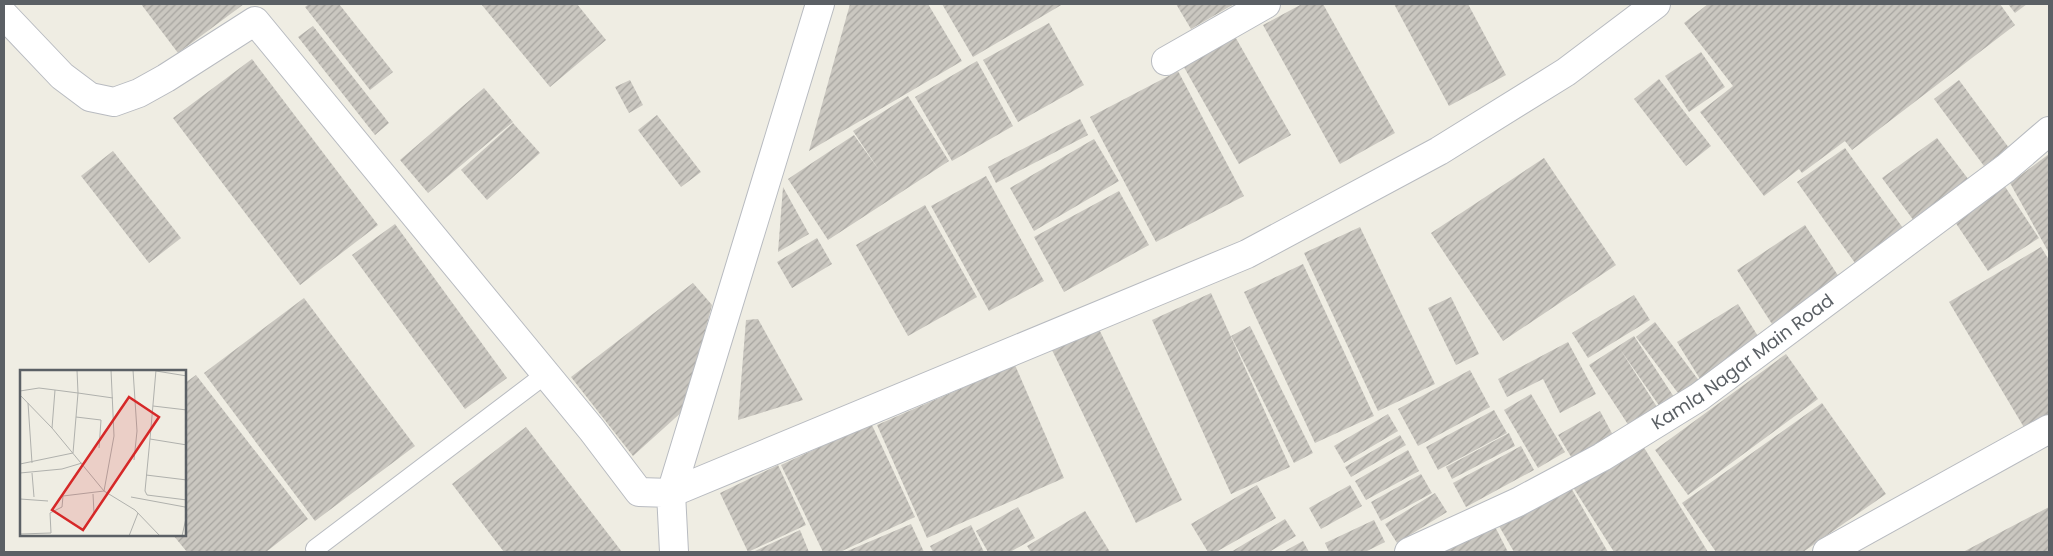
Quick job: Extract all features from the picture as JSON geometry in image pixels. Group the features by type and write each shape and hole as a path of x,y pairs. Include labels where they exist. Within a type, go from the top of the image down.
{"street":[{"path":"674,552 671,493 820,4"},
{"path":"1166,61 1266,4"},
{"path":"4,15 62,76 90,97 114,102 139,93 166,78 255,21 592,430 639,492 671,493 1247,254 1440,151 1566,72 1656,4"},
{"name":"Kamla Nagar Main Road","path":"1409,552 1518,502 1585,466 1699,397 2006,168 2049,131"},
{"path":"1828,552 2049,428"}],"lane":[{"path":"315,549 546,374"}],"building":[{"path":"141,4 244,4 178,53"},
{"path":"309,4 339,4 393,72 370,90 305,7"},
{"path":"481,4 577,4 606,40 550,87"},
{"path":"850,4 928,4 962,61 809,151"},
{"path":"942,4 1063,4 973,57"},
{"path":"1176,4 1234,4 1191,29"},
{"path":"1302,4 1323,4 1395,133 1340,164 1263,25"},
{"path":"1394,4 1468,4 1506,75 1449,106"},
{"path":"1708,4 2000,4 2015,25 1852,150 1845,141 1802,173 1799,169 1764,196 1700,112 1733,86 1684,23"},
{"path":"2008,4 2027,4 2015,13"},
{"path":"1049,23 1084,85 1018,122 983,60"},
{"path":"313,26 389,123 375,135 298,37"},
{"path":"1233,33 1291,135 1239,164 1181,62"},
{"path":"1701,52 1725,87 1689,112 1665,76"},
{"path":"252,59 378,225 300,285 173,118"},
{"path":"977,61 1013,126 952,161 915,97"},
{"path":"1178,71 1244,196 1156,242 1090,117"},
{"path":"1659,79 1711,146 1686,166 1634,99"},
{"path":"630,80 643,105 629,113 615,87"},
{"path":"1959,80 2009,148 1984,166 1934,99"},
{"path":"484,88 513,122 428,193 400,160"},
{"path":"908,96 949,161 828,240 788,179 854,135 879,170 853,131"},
{"path":"657,115 701,172 681,187 638,130"},
{"path":"1080,119 1088,135 996,183 988,167"},
{"path":"513,123 540,153 487,200 461,170"},
{"path":"1937,138 1972,184 1917,225 1882,178"},
{"path":"1094,139 1119,181 1034,231 1010,188"},
{"path":"1845,148 1903,228 1855,263 1797,182"},
{"path":"113,151 181,238 149,263 81,176"},
{"path":"2049,154 2049,253 2010,183"},
{"path":"1544,158 1616,265 1503,341 1431,233"},
{"path":"986,176 1044,281 989,311 931,206"},
{"path":"2004,185 2039,238 1988,271 1953,219"},
{"path":"783,187 809,234 778,252"},
{"path":"1119,191 1149,245 1064,292 1034,237"},
{"path":"925,205 977,297 908,336 856,245"},
{"path":"395,224 507,378 465,409 352,255"},
{"path":"1805,225 1841,280 1772,324 1737,270"},
{"path":"1360,227 1435,384 1378,411 1304,253"},
{"path":"817,238 832,264 792,288 777,262"},
{"path":"2041,247 2049,260 2049,421 2028,434 1949,302"},
{"path":"1303,264 1374,416 1315,443 1244,292"},
{"path":"693,283 712,305 684,410 633,456 571,377"},
{"path":"1211,293 1290,467 1231,494 1152,320"},
{"path":"1634,295 1650,320 1588,358 1572,333"},
{"path":"1451,297 1479,354 1456,365 1428,308"},
{"path":"304,298 415,446 315,521 204,373"},
{"path":"1738,304 1761,341 1700,379 1677,342"},
{"path":"758,319 803,400 738,420 746,320"},
{"path":"1655,322 1700,382 1681,397 1636,337"},
{"path":"1097,325 1182,500 1136,523 1051,348"},
{"path":"1250,326 1313,453 1294,463 1231,336"},
{"path":"1634,336 1674,397 1660,407 1620,349 1659,410 1631,429 1589,365"},
{"path":"1568,342 1596,394 1560,413 1543,379 1507,397 1498,379"},
{"path":"1786,354 1818,399 1688,495 1655,450"},
{"path":"1015,365 1064,478 927,538 877,425"},
{"path":"1470,370 1490,407 1418,446 1398,409"},
{"path":"196,375 308,519 266,552 187,552 174,536 186,536 186,382"},
{"path":"1531,394 1565,452 1538,468 1504,410"},
{"path":"1822,403 1886,494 1803,552 1716,552 1682,503"},
{"path":"1494,410 1507,433 1438,470 1426,447"},
{"path":"1600,411 1614,437 1573,460 1558,435"},
{"path":"1388,414 1398,431 1344,463 1334,446"},
{"path":"871,423 915,517 840,552 823,552 781,465"},
{"path":"526,427 622,552 504,552 452,484"},
{"path":"1509,433 1515,446 1452,479 1446,467"},
{"path":"1400,435 1406,445 1351,477 1345,467"},
{"path":"1640,441 1708,552 1614,552 1571,484"},
{"path":"1521,446 1534,470 1466,507 1453,483"},
{"path":"1408,450 1419,471 1366,500 1355,481"},
{"path":"778,465 806,525 748,552 720,493"},
{"path":"1421,474 1432,493 1381,521 1371,502"},
{"path":"1257,485 1276,518 1216,552 1208,552 1191,524"},
{"path":"1350,485 1362,506 1321,529 1309,508"},
{"path":"1570,486 1608,552 1514,552 1499,526"},
{"path":"1435,493 1447,512 1397,543 1385,524"},
{"path":"1018,507 1035,538 1010,552 988,552 976,531"},
{"path":"2049,507 2049,552 1963,552"},
{"path":"1085,511 1110,552 1031,552 1027,546"},
{"path":"1489,515 1508,552 1442,552 1437,543"},
{"path":"1285,519 1296,536 1269,552 1231,552"},
{"path":"1374,520 1385,542 1365,552 1329,552 1325,543"},
{"path":"911,524 924,552 845,552"},
{"path":"971,525 984,552 933,552 930,546"},
{"path":"800,530 809,552 753,552"},
{"path":"1303,541 1309,552 1283,552"}]}
